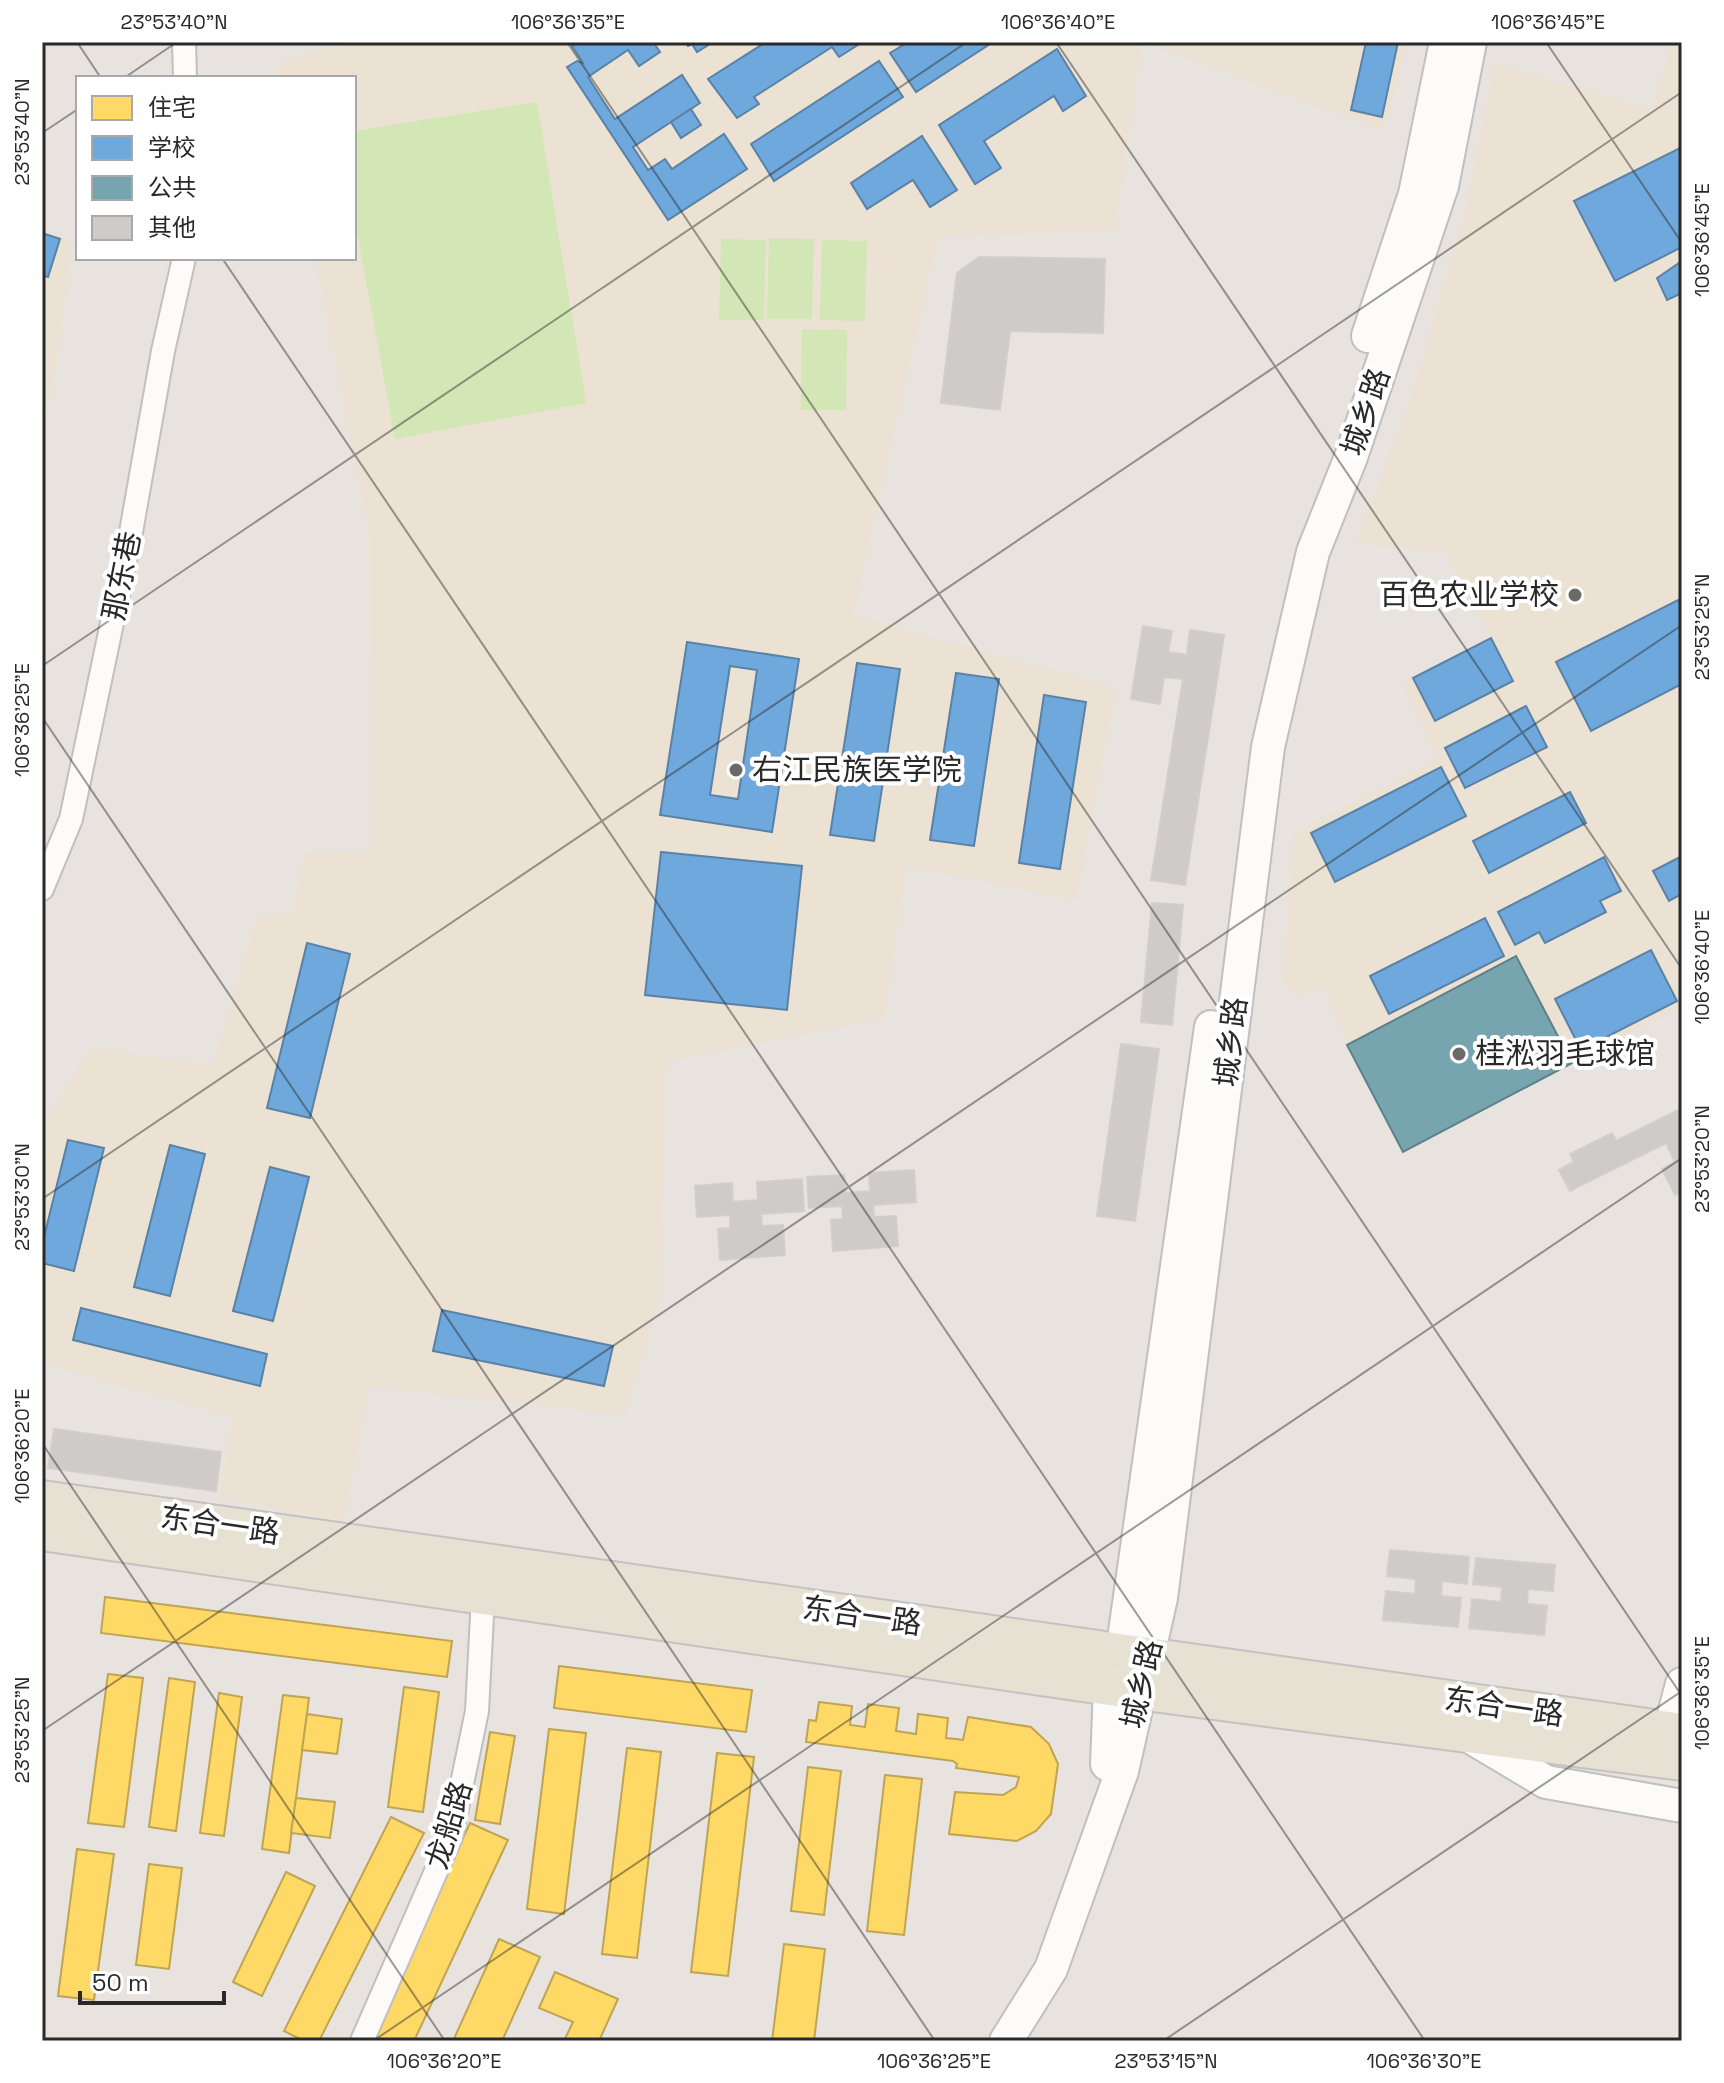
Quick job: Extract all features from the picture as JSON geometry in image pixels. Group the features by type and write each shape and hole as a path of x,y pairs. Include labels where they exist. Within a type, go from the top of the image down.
{"main road":[{"name":"城乡路","path":"1135,1655 1253,744 1298,548 1415,194 1446,42"},
{"name":"城乡路","path":"987,2041 1037,1962 1107,1768 1124,1689 1135,1655 1161,1598 1268,747 1313,552 1351,457 1442,186 1470,42"},
{"name":"东合一路","path":"42,1499 1135,1655 1678,1741"},
{"name":"东合一路","path":"42,1532 1124,1689 1466,1734 1678,1741"},
{"path":"1678,1741 1682,1684"},
{"name":"城乡路","path":"1006,2041 1051,1969 1122,1771 1124,1689"},
{"path":"1466,1734 1546,1782 1682,1806"}],"street":[{"path":"184,42 185,76"},
{"name":"那东巷","path":"42,889 71,819 184,260"},
{"name":"龙船路","path":"362,2041 451,1837 477,1711 483,1596"}],"shaded area":[{"name":"右江民族医学院","path":"352,42 1143,42 1115,230 939,236 853,616 1117,688 1076,900 907,865 885,1018 667,1061 659,1303 625,1415 370,1386 345,1521 220,1498 232,1417 42,1362 42,1126 91,1048 212,1065 257,917 293,912 304,854 372,851 370,540 315,260 356,260 356,76 280,76 277,62"},
{"path":"1144,42 1408,42 1384,131"},
{"name":"百色农业学校","path":"1671,42 1682,42 1682,1007 1572,1063 1516,956 1347,1045 1324,987 1296,996 1282,982 1294,834 1437,759 1402,683 1491,638 1445,552 1355,543 1406,411 1464,217 1494,63 1652,110"},
{"path":"42,231 73,242 56,370 42,438"}],"green space":[{"path":"537,102 586,403 395,439 356,226 356,131"},
{"path":"769,238 814,239 812,319 767,319"},
{"path":"721,239 766,240 764,320 719,320"},
{"path":"822,240 867,241 865,321 820,320"},
{"path":"802,329 847,330 846,410 801,410"}],"building: 住宅":[{"path":"105,1597 452,1641 447,1677 101,1633"},
{"path":"559,1666 752,1690 746,1732 554,1708"},
{"path":"108,1674 143,1678 124,1827 88,1823"},
{"path":"169,1678 195,1682 176,1831 149,1827"},
{"path":"404,1687 439,1692 423,1812 388,1807"},
{"path":"219,1693 242,1697 224,1836 200,1833"},
{"path":"283,1695 309,1698 289,1853 262,1849"},
{"path":"819,1702 852,1706 850,1725 865,1727 868,1704 899,1708 896,1731 916,1734 918,1714 948,1718 946,1738 963,1740 968,1717 1031,1727 1049,1744 1058,1764 1051,1814 1036,1831 1017,1841 949,1834 955,1792 1003,1795 1016,1787 1019,1777 956,1768 957,1764 953,1761 806,1742 809,1720 816,1721"},
{"path":"307,1714 342,1719 337,1754 302,1750"},
{"path":"549,1729 586,1733 564,1914 527,1909"},
{"path":"490,1732 515,1736 500,1824 475,1820"},
{"path":"627,1748 661,1752 637,1958 602,1954"},
{"path":"717,1753 754,1757 728,1976 691,1972"},
{"path":"808,1767 841,1771 824,1915 791,1911"},
{"path":"885,1775 922,1779 904,1935 867,1931"},
{"path":"296,1798 335,1802 330,1838 291,1833"},
{"path":"391,1817 424,1833 319,2041 304,2041 284,2031"},
{"path":"470,1823 508,1840 414,2041 368,2041"},
{"path":"77,1849 114,1854 94,2000 58,1996"},
{"path":"149,1864 182,1868 169,1969 136,1965"},
{"path":"286,1872 315,1886 262,1996 233,1982"},
{"path":"499,1939 540,1957 502,2041 453,2041"},
{"path":"784,1944 825,1949 814,2041 772,2041"},
{"path":"555,1972 618,1999 599,2041 564,2041 573,2022 539,2008"}],"building: 学校":[{"path":"579,42 653,42 660,52 639,66 628,50 588,77 615,119 682,75 700,103 633,147 648,170 665,159 672,169 724,134 747,169 668,220 567,67 577,61 583,63 572,46"},
{"path":"685,42 713,42 697,52 692,44 688,46"},
{"path":"766,42 861,43 839,57 832,47 754,97 759,104 737,118 708,79"},
{"path":"908,42 993,42 916,92 890,53"},
{"path":"1366,42 1398,42 1382,117 1351,110"},
{"path":"1057,49 1086,96 1063,111 1054,96 984,141 1001,168 975,184 939,125"},
{"path":"879,61 903,97 774,181 751,144"},
{"path":"691,109 701,125 681,138 671,122"},
{"path":"922,136 957,190 930,207 913,180 867,209 851,183"},
{"path":"1682,147 1682,247 1615,281 1574,201"},
{"path":"42,233 60,239 48,277 42,275"},
{"path":"1682,261 1682,293 1667,300 1657,278"},
{"path":"1678,600 1682,608 1682,684 1591,731 1556,662"},
{"path":"1491,638 1513,681 1435,721 1413,678"},
{"path":"687,642 799,659 772,832 660,815","holes":["730,666 757,670 738,799 710,795"]},
{"path":"857,663 900,669 874,841 830,835"},
{"path":"956,673 999,679 974,846 930,840"},
{"path":"1044,695 1086,702 1060,869 1019,863"},
{"path":"1526,706 1547,747 1465,788 1445,748"},
{"path":"1441,767 1466,816 1335,882 1311,833"},
{"path":"1570,792 1586,823 1489,873 1473,841"},
{"path":"661,852 802,866 787,1010 645,995"},
{"path":"1682,856 1682,894 1669,901 1653,871"},
{"path":"1604,857 1621,891 1600,901 1606,912 1545,943 1539,932 1515,945 1498,912"},
{"path":"1485,918 1504,956 1389,1014 1370,976"},
{"path":"307,943 350,954 310,1118 267,1108"},
{"path":"1651,950 1677,1001 1581,1050 1555,999"},
{"path":"68,1140 104,1148 74,1271 42,1263 42,1245"},
{"path":"170,1145 205,1154 170,1296 134,1287"},
{"path":"270,1167 309,1177 273,1321 233,1311"},
{"path":"81,1308 267,1354 260,1386 73,1340"},
{"path":"442,1310 613,1346 604,1386 433,1351"}],"building: 公共":[{"name":"桂淞羽毛球馆","path":"1516,956 1572,1063 1403,1152 1347,1045"}],"building: 其他":[{"path":"979,257 1105,259 1103,333 1010,331 1000,410 941,403 957,273"},
{"path":"1143,626 1172,631 1168,652 1187,655 1190,630 1224,635 1185,885 1151,880 1183,679 1164,677 1160,704 1131,699"},
{"path":"1152,903 1183,905 1172,1025 1141,1022"},
{"path":"1121,1044 1159,1049 1135,1221 1097,1216"},
{"path":"1682,1108 1682,1192 1675,1195 1662,1169 1675,1162 1666,1143 1570,1191 1559,1170 1574,1162 1570,1154 1612,1133 1616,1141"},
{"path":"914,1170 916,1202 873,1205 874,1217 896,1216 898,1246 833,1251 831,1220 843,1219 842,1206 809,1208 807,1177 844,1175 845,1193 870,1191 869,1173"},
{"path":"802,1179 804,1211 761,1214 762,1226 783,1225 785,1255 720,1260 718,1229 730,1228 730,1215 697,1217 695,1186 732,1183 733,1202 758,1200 757,1182"},
{"path":"54,1429 221,1452 216,1491 48,1468"},
{"path":"1390,1550 1469,1557 1467,1584 1442,1581 1441,1596 1461,1598 1458,1627 1383,1620 1386,1591 1415,1594 1416,1579 1387,1576"},
{"path":"1476,1558 1555,1565 1553,1591 1528,1589 1527,1604 1547,1606 1544,1635 1469,1628 1472,1599 1501,1602 1502,1587 1473,1584"}],"place":[{"name":"百色农业学校","path":"1575,595"},
{"name":"右江民族医学院","path":"736,770"},
{"name":"桂淞羽毛球馆","path":"1459,1054"}]}
